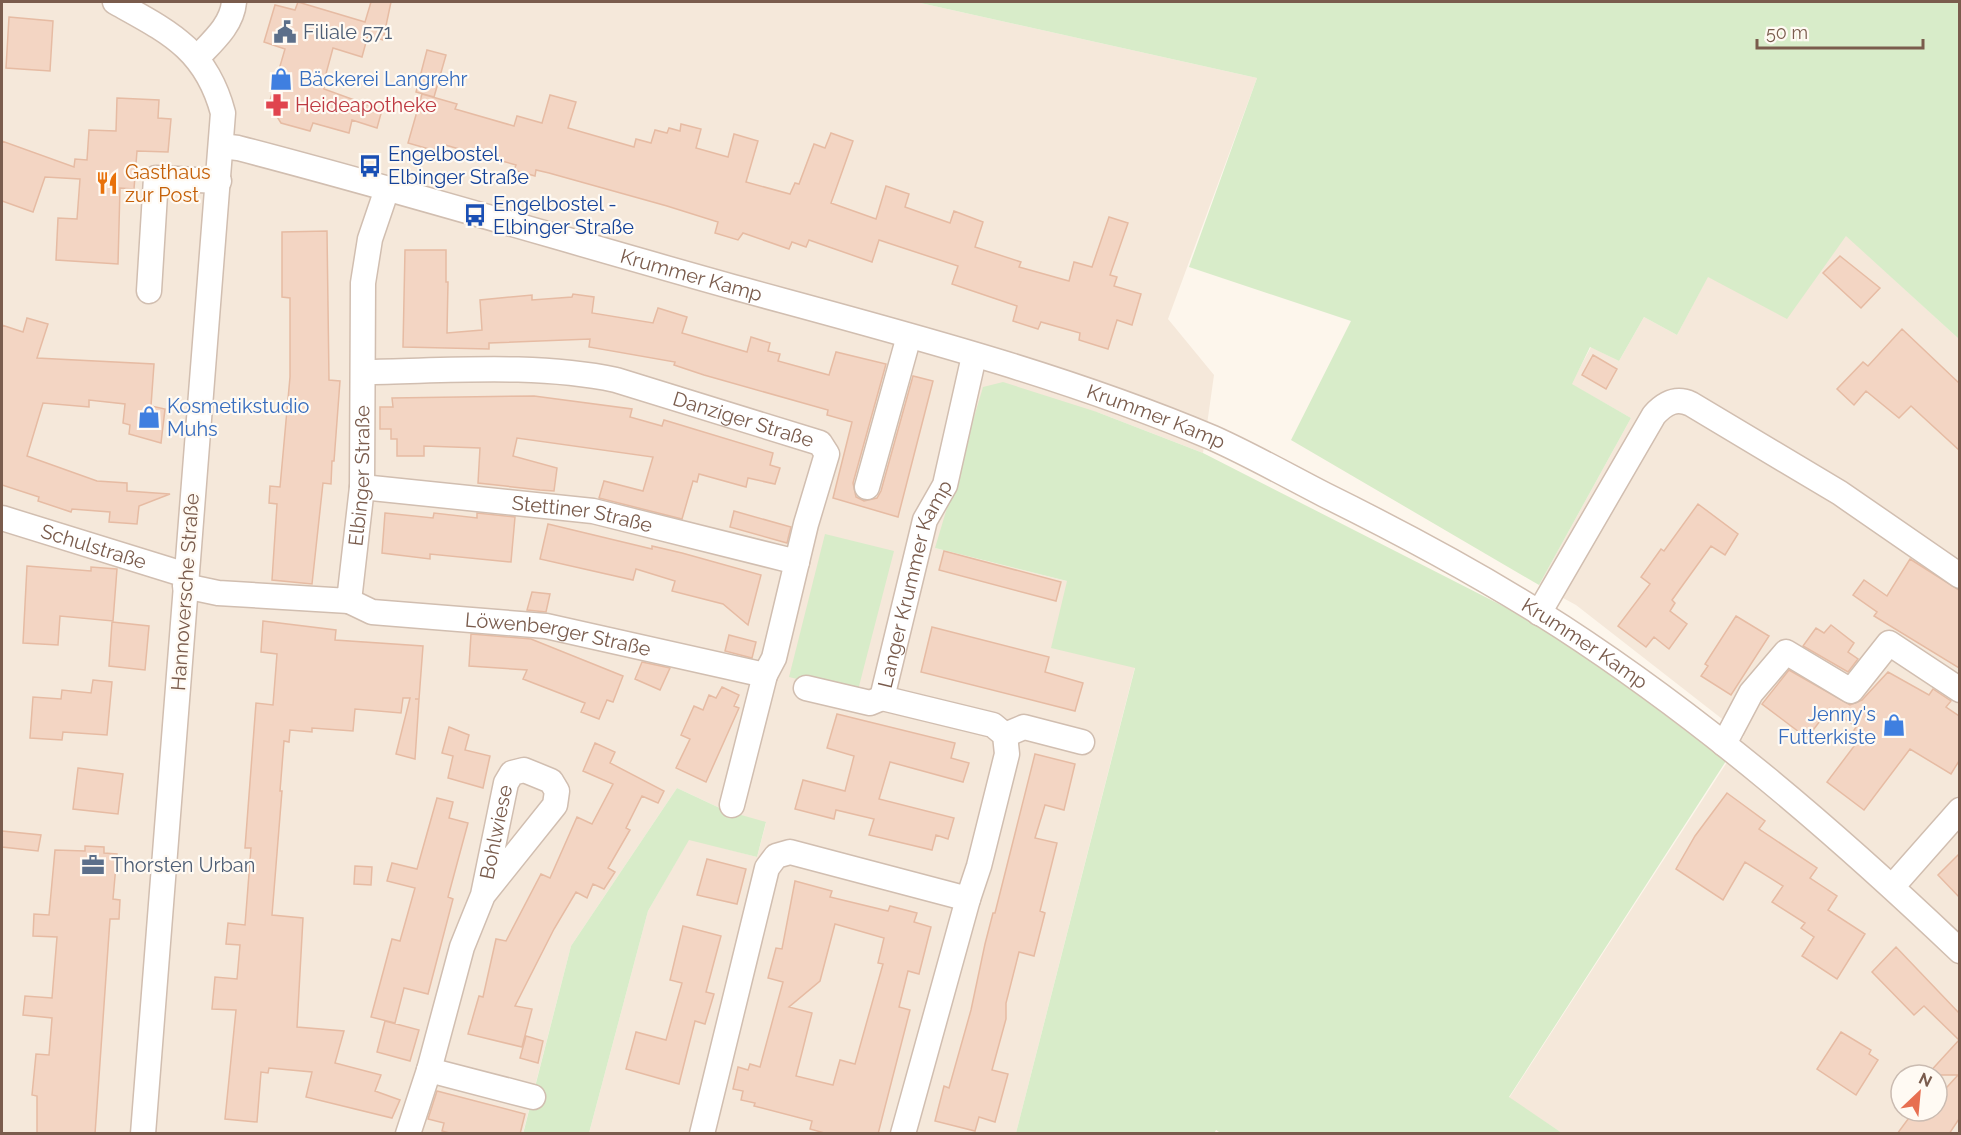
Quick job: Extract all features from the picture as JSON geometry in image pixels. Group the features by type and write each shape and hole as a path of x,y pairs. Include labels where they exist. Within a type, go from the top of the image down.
{"street":[{"name":"Hannoversche Straße","path":"115,2 176,37 197,58 216,87 223,113 143,1134"},
{"path":"197,58 222,31 233,13 234,2"},
{"name":"Krummer Kamp","path":"221,146 249,151 387,189 909,336 1119,403 1215,439 1418,541 1539,613 1648,687 1724,744 1892,887 1959,951"},
{"path":"149,291 156,178 219,181"},
{"name":"Elbinger Straße","path":"349,601 362,488 363,283 366,260 387,189"},
{"path":"867,486 909,336"},
{"name":"Langer Krummer Kamp","path":"974,356 945,485 925,520 882,698 993,725 1005,735"},
{"name":"Danziger Straße","path":"364,372 557,371 590,374 820,442 827,454 797,562 774,658 765,675 732,805"},
{"path":"1539,613 1654,415 1661,408 1676,401 1691,404 1840,493 1959,576"},
{"name":"Stettiner Straße","path":"362,488 593,511 797,562"},
{"name":"Schulstraße","path":"2,518 185,581"},
{"path":"185,581 218,592 349,601"},
{"name":"Löwenberger Straße","path":"349,601 372,612 546,626 765,675"},
{"path":"1724,744 1751,693 1785,652 1851,691 1889,644 1957,684"},
{"path":"806,688 870,703 882,698"},
{"path":"903,1134 968,898 979,866 1007,754 1005,735 1024,727 1083,742"},
{"name":"Bohlwiese","path":"408,1134 429,1070 462,947 483,895 506,783 512,773 524,770 551,781 557,791 555,805 483,895"},
{"path":"1892,887 1959,810"},
{"path":"702,1134 767,868 776,856 790,852 968,898"},
{"path":"429,1070 533,1097"}],"shaded area":[{"path":"2,2 916,2 1257,78 1168,319 1214,375 1203,453 1097,412 935,548 1067,581 1135,667 1016,1133 589,1133 648,911 689,839 757,857 766,823 724,810 677,788 571,946 523,1133 2,1134"},
{"path":"1846,235 1959,339 1959,1133 1562,1133 1509,1098 1744,736 1576,605 1539,585 1631,418 1571,384 1591,347 1619,361 1644,317 1677,335 1708,276 1787,318"}],"green space":[{"path":"916,2 1959,2 1959,339 1846,236 1787,319 1708,277 1677,335 1644,317 1619,361 1590,347 1572,384 1631,418 1539,585 1291,440 1351,321 1189,267 1257,78"},
{"path":"1003,382 1097,412 1203,453 1556,633 1726,761 1509,1097 1562,1133 1222,1134 1216,1130 1214,1134 1016,1133 1135,668 1051,648 1067,581 935,548 983,387"},
{"path":"825,534 894,551 857,694 789,677"},
{"path":"677,788 724,810 766,822 757,857 689,840 648,911 589,1133 523,1134 571,946"}],"building":[{"path":"298,2 365,22 371,2 391,2 383,40 368,35 362,57 333,48 324,81 324,89 382,110 377,128 352,120 349,133 313,123 310,131 281,123 269,104 285,49 264,42 275,5 295,10"},
{"path":"9,17 53,21 50,71 6,68"},
{"path":"427,50 446,55 434,97 416,92"},
{"path":"422,94 457,104 455,109 514,126 517,116 542,123 550,95 576,102 568,128 634,147 636,139 651,143 655,130 667,133 669,128 680,131 681,124 701,129 696,148 728,157 734,134 758,141 746,182 790,194 795,183 799,184 814,144 825,148 831,133 853,141 831,203 876,219 886,186 909,194 905,207 950,223 954,211 983,222 975,247 1021,262 1019,267 1069,281 1074,262 1092,267 1109,217 1128,223 1110,275 1117,277 1114,286 1141,294 1132,325 1117,320 1108,349 1079,340 1080,333 1041,322 1038,329 1013,321 1017,306 952,284 958,266 879,240 872,262 809,240 806,247 792,242 789,249 743,233 738,240 715,233 718,222 667,206 536,170 535,176 514,170 516,165 445,145 443,153 408,143"},
{"name":"Gasthaus zur Post","path":"117,98 159,100 158,118 171,119 168,152 137,151 134,189 120,188 118,264 56,260 58,218 77,219 80,179 45,177 33,212 2,201 2,141 74,167 75,159 87,160 89,130 116,131"},
{"path":"327,231 329,380 340,381 331,484 323,483 312,584 272,580 277,504 269,503 270,486 280,487 290,377 290,298 282,297 282,232"},
{"path":"405,250 446,250 447,333 482,330 480,300 532,295 532,300 572,297 573,294 594,297 592,313 653,323 658,308 687,317 682,333 747,352 751,337 770,343 768,351 780,354 778,361 829,375 836,352 886,364 853,483 856,497 864,501 877,498 881,491 913,376 933,381 898,517 833,498 852,422 827,415 828,410 704,375 674,365 675,362 589,347 590,339 489,343 489,349 403,347"},
{"path":"1840,256 1880,288 1861,308 1823,273"},
{"path":"27,318 48,324 37,358 154,364 151,406 165,409 161,443 129,434 130,425 123,423 125,404 89,400 89,407 43,403 27,456 97,481 127,483 127,491 170,494 139,506 137,524 109,522 110,512 72,509 71,512 38,501 39,497 2,485 2,325 23,332"},
{"path":"1902,329 1959,383 1959,450 1911,406 1899,418 1866,391 1854,405 1837,389 1863,362 1868,366"},
{"path":"1593,355 1617,369 1606,389 1582,375"},
{"path":"534,396 632,409 630,417 662,426 664,420 773,453 770,465 780,468 775,484 748,478 746,487 699,474 697,482 693,481 682,519 599,498 604,481 643,491 653,457 517,438 513,456 557,468 554,491 540,490 478,483 480,448 424,446 424,456 397,456 397,439 391,439 391,429 380,429 380,407 393,407 392,398"},
{"path":"1698,504 1738,534 1725,555 1711,546 1672,600 1675,603 1670,611 1687,624 1669,649 1654,637 1646,647 1618,626 1650,584 1641,577 1661,549 1664,551"},
{"path":"734,511 791,527 787,543 730,527"},
{"path":"385,513 433,518 434,513 477,518 477,513 515,517 511,562 430,554 430,559 382,553"},
{"path":"548,524 652,549 652,546 682,553 761,575 748,625 723,604 672,591 675,581 636,569 633,580 540,559"},
{"path":"944,551 1061,582 1056,601 939,570"},
{"path":"1910,559 1959,590 1959,668 1874,616 1877,612 1853,595 1864,580 1887,596"},
{"path":"27,566 91,571 91,567 117,569 113,621 60,616 58,645 23,643"},
{"path":"532,592 550,594 546,612 527,610"},
{"path":"1736,616 1769,636 1731,695 1701,676 1708,666 1705,664"},
{"path":"263,621 336,630 335,640 423,646 415,759 396,754 410,698 403,698 401,713 355,709 353,731 312,728 312,732 290,730 289,742 284,741 280,791 282,791 272,915 303,918 297,1027 344,1031 335,1063 381,1075 375,1091 400,1100 392,1118 306,1097 312,1072 269,1068 268,1073 261,1072 257,1122 225,1119 236,1010 212,1009 215,977 237,979 240,945 226,944 228,923 245,925 251,848 245,848 256,703 273,705 277,654 261,652"},
{"path":"112,622 149,626 145,670 109,666"},
{"path":"1831,625 1854,643 1848,652 1858,659 1848,672 1803,646 1816,628 1824,633"},
{"path":"932,627 1049,657 1045,672 1083,683 1075,711 921,672"},
{"path":"471,634 531,639 623,676 613,702 607,700 599,719 581,712 585,703 523,679 527,670 469,666"},
{"path":"729,635 756,642 752,658 725,651"},
{"path":"642,662 670,668 660,690 635,679"},
{"path":"1789,670 1850,705 1862,700 1888,672 1929,695 1933,689 1951,701 1946,707 1959,716 1959,761 1951,774 1910,749 1864,810 1827,782 1855,745 1848,740 1856,727 1830,708 1807,738 1762,704"},
{"path":"93,680 112,682 107,735 63,732 62,740 30,738 33,697 61,699 62,690 91,693"},
{"path":"722,687 739,695 734,706 739,708 706,782 676,768 690,739 681,735 694,706 703,710 709,695 716,698"},
{"path":"837,714 955,743 951,758 969,763 963,782 890,762 879,799 954,818 948,839 936,835 932,850 869,835 874,819 836,810 834,819 795,809 803,780 845,791 854,756 827,748"},
{"path":"449,727 469,735 465,750 490,756 483,788 448,778 453,756 442,753"},
{"path":"595,743 615,752 610,763 664,791 658,803 642,796 626,828 630,830 608,868 615,872 604,889 593,884 587,898 576,892 554,929 515,1006 532,1009 522,1047 468,1034 479,996 483,997 496,939 506,941 541,874 550,878 577,817 592,824 613,784 583,771"},
{"path":"1035,754 1075,764 1064,810 1045,805 1035,838 1057,843 1040,911 1045,913 1034,956 1019,952 1006,1003 1006,1019 992,1070 1008,1074 995,1122 979,1117 975,1131 935,1121 944,1086 949,1088 971,1010 985,944"},
{"path":"78,768 123,774 118,814 73,809"},
{"path":"1727,793 1765,821 1759,829 1817,868 1810,878 1837,896 1828,910 1865,934 1837,979 1802,956 1814,937 1801,928 1805,923 1772,902 1783,886 1745,862 1723,900 1676,869 1695,836"},
{"path":"437,798 453,802 449,818 468,823 448,897 453,899 428,994 404,988 395,1023 371,1017 392,939 400,941 415,888 387,881 392,863 417,869"},
{"path":"2,831 41,835 38,851 2,847"},
{"path":"85,846 104,847 104,853 117,854 113,899 120,900 119,919 110,919 95,1134 37,1134 37,1096 32,1095 36,1054 49,1055 52,1018 23,1015 25,996 52,998 57,937 33,936 34,914 49,915 55,850 85,851"},
{"path":"1959,854 1959,897 1938,875"},
{"path":"707,859 746,869 737,904 697,895"},
{"path":"355,866 372,867 371,885 354,884"},
{"path":"795,881 832,891 830,897 888,911 890,906 917,913 914,922 931,927 919,974 908,971 899,1007 910,1010 878,1134 828,1134 810,1129 812,1121 754,1106 755,1103 741,1100 743,1091 733,1089 738,1067 748,1070 750,1064 760,1067 783,982 768,978 776,948 782,949","holes":["835,924 884,938 878,963 883,964 855,1064 840,1060 833,1085 796,1076 812,1013 789,1007 820,981"]},
{"path":"683,926 721,936 706,992 714,994 705,1024 695,1021 679,1084 626,1069 636,1032 666,1040 682,983 670,980"},
{"path":"1896,947 1959,1013 1959,1040 1924,1006 1914,1015 1872,972"},
{"path":"385,1021 419,1030 410,1061 377,1052"},
{"path":"1841,1032 1871,1050 1869,1054 1878,1060 1856,1095 1817,1069"},
{"path":"526,1036 543,1041 538,1063 520,1058"},
{"path":"1959,1040 1959,1119 1949,1134 1897,1134 1905,1123 1949,1123 1949,1085 1958,1075 1949,1075 1949,1063 1938,1063"},
{"path":"437,1091 525,1114 520,1134 453,1134 442,1131 444,1123 428,1119"}],"place":[{"name":"Filiale 571","path":"285,32"},
{"name":"Bäckerei Langrehr","path":"281,79"},
{"name":"Heideapotheke","path":"277,105"},
{"name":"Engelbostel, Elbinger Straße","path":"370,166"},
{"name":"Gasthaus zur Post","path":"107,183"},
{"name":"Engelbostel - Elbinger Straße","path":"475,215"},
{"name":"Kosmetikstudio Muhs","path":"149,417"},
{"name":"Jenny's Futterkiste","path":"1894,725"},
{"name":"Thorsten Urban","path":"93,865"}]}
